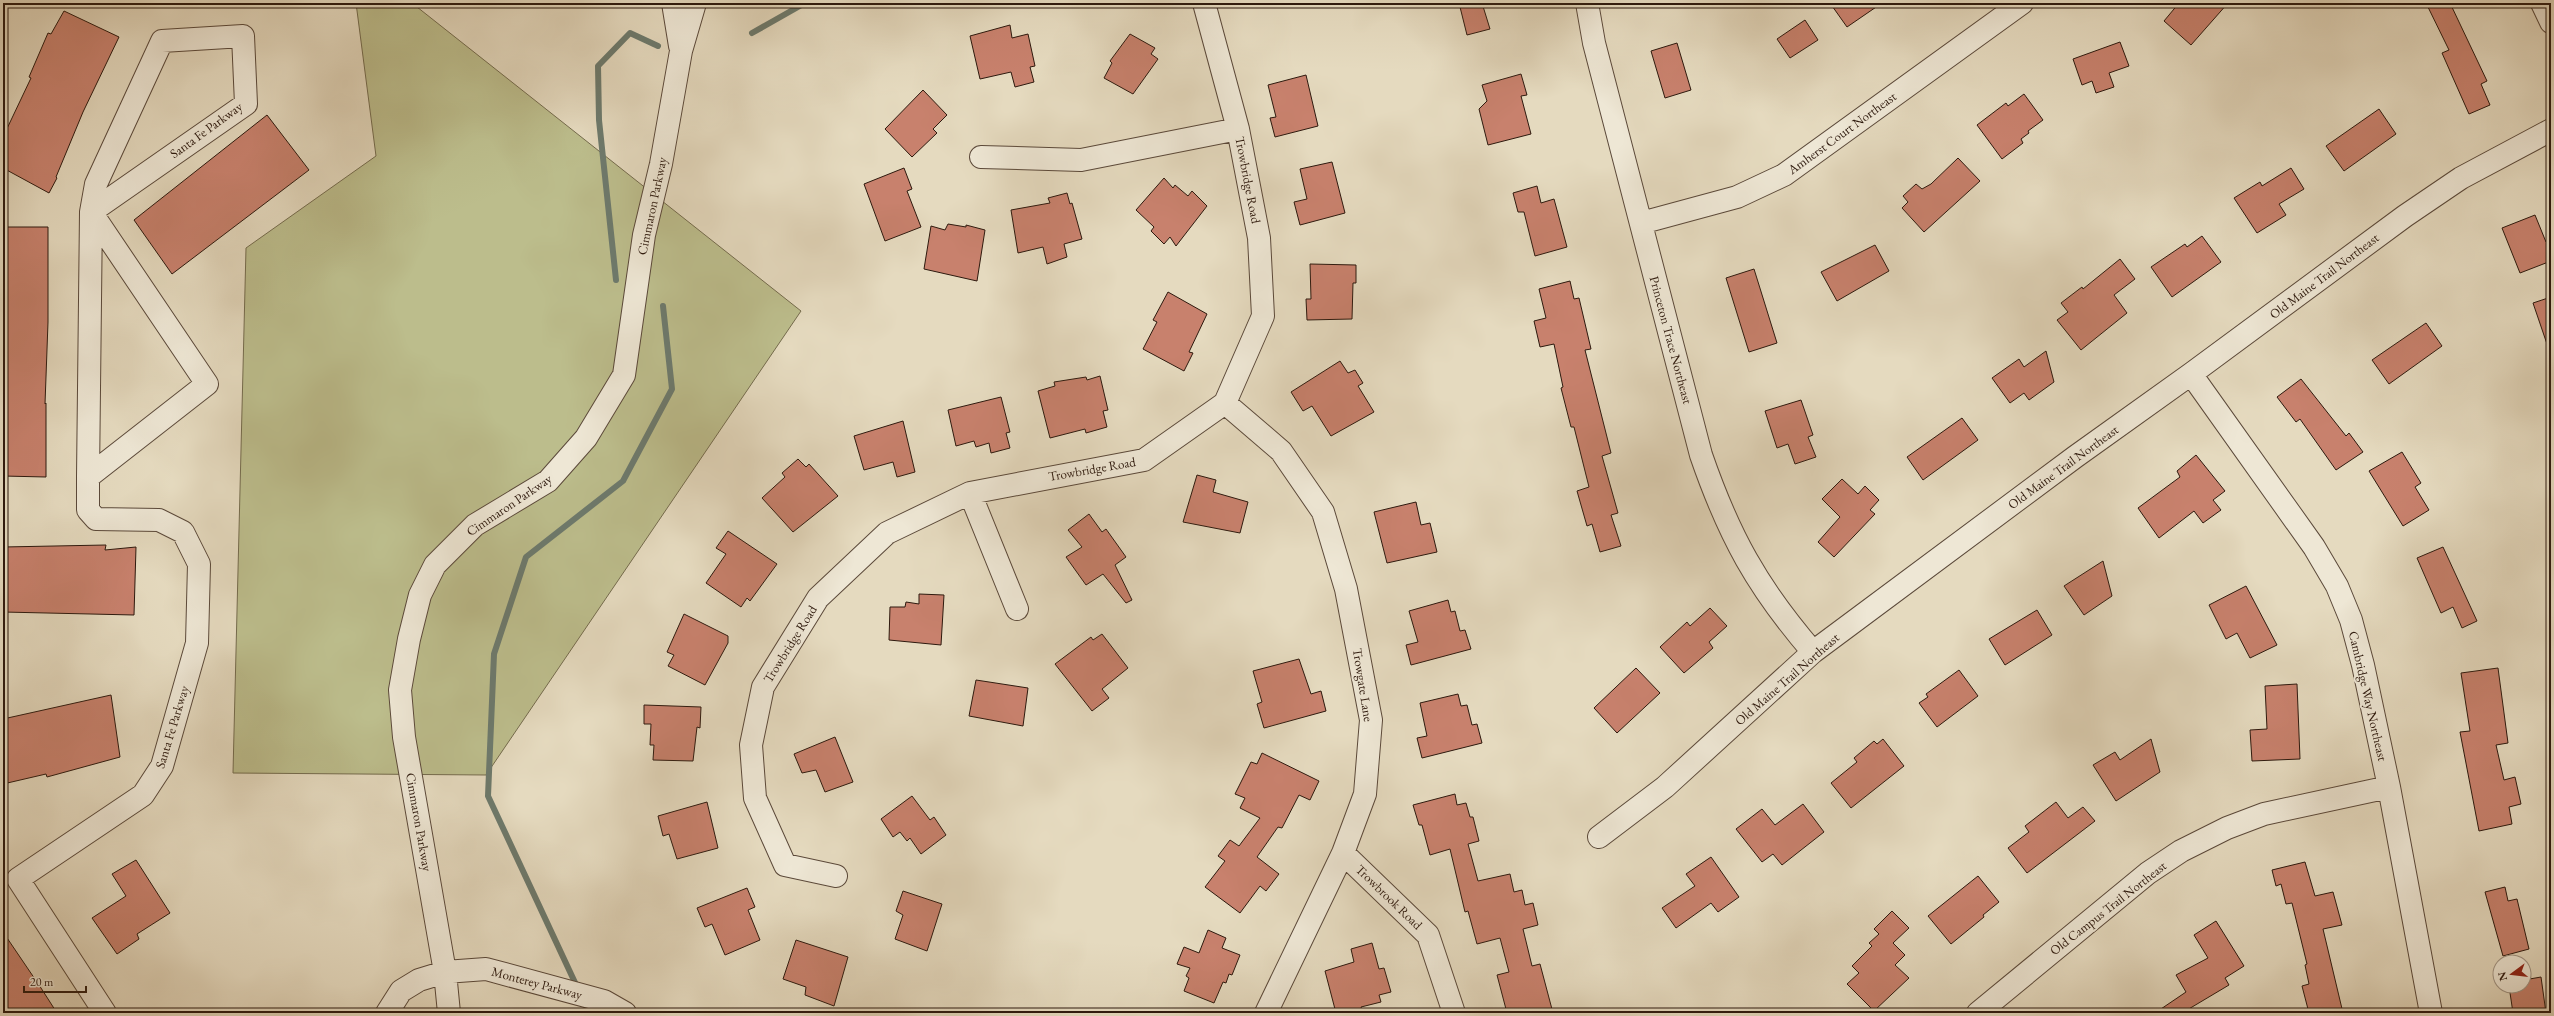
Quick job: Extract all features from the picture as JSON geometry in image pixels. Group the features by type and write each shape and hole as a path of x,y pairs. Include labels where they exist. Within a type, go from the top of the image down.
{"street":[{"name":"Cimmaron Parkway","path":"673,3 681,52"},
{"name":"Cimmaron Parkway","path":"449,1013 445,972 404,737 400,690 420,595 435,565 475,524 548,481 586,438 624,375 644,235 661,164 681,52 695,3"},
{"name":"Trowbridge Road","path":"836,876 785,865 755,798 751,745 763,686 818,598 887,533 970,493 1144,460 1225,403 1262,316 1259,238 1238,129 1204,3"},
{"name":"Princeton Trace Northeast","path":"1587,3 1594,43 1701,455 1718,502 1737,544 1759,582 1784,618 1813,652"},
{"name":"Amherst Court Northeast","path":"1641,223 1737,197 1784,175 2022,3"},
{"path":"2542,3 2551,22"},
{"name":"Santa Fe Parkway","path":"90,212 246,104 244,36 162,41 96,184 90,212 88,510 96,519 159,520 183,532 199,564 197,643 162,766 143,795 18,879 105,1013"},
{"name":"Trowbridge Road","path":"981,157 1081,160 1238,129"},
{"name":"Old Maine Trail Northeast","path":"1599,837 1665,788 1813,652 2075,457 2191,374 2405,216 2461,178 2551,130"},
{"path":"88,477 207,384 90,212"},
{"name":"Cambridge Way Northeast","path":"2191,374 2314,547 2337,586 2351,620 2363,665 2389,786 2431,1013"},
{"name":"Trowgate Lane","path":"1225,403 1281,451 1322,512 1346,589 1371,720 1365,794 1343,853 1266,1013"},
{"path":"970,493 1017,608"},
{"name":"Old Campus Trail Northeast","path":"1978,1013 2148,873 2181,851 2227,828 2264,814 2389,786"},
{"name":"Trowbrook Road","path":"1343,853 1428,935 1454,1013"},
{"name":"Monterey Parkway","path":"445,972 486,969 604,1002 625,1013"},
{"path":"387,1013 401,991 419,980 445,972"}],"green space":[{"path":"356,3 412,3 801,311 486,775 233,773 246,248 376,156"}],"building":[{"path":"1459,3 1482,3 1490,29 1467,35"},
{"path":"1830,3 1882,3 1847,27"},
{"path":"2179,3 2228,3 2191,45 2164,21"},
{"path":"2426,3 2450,3 2487,81 2481,84 2490,105 2469,114 2442,53 2449,50"},
{"path":"64,11 119,37 83,112 56,177 57,178 49,193 3,168 3,137 31,78 29,77 48,33 51,34"},
{"path":"1805,20 1818,40 1790,58 1777,39"},
{"path":"1010,25 1012,38 1028,34 1035,66 1030,67 1034,82 1015,87 1011,72 980,79 970,36"},
{"path":"1130,34 1155,48 1151,54 1158,59 1133,94 1104,78 1112,63 1110,61"},
{"path":"2120,42 2129,66 2109,73 2114,87 2096,93 2092,81 2082,85 2073,59"},
{"path":"1677,43 1691,90 1665,98 1651,51"},
{"path":"1521,74 1527,95 1521,96 1531,134 1488,145 1479,109 1487,101 1482,85"},
{"path":"1306,75 1318,126 1275,137 1270,118 1276,117 1268,85"},
{"path":"923,90 947,115 933,129 937,133 912,157 885,129"},
{"path":"2024,94 2043,120 2028,131 2029,133 2021,139 2023,143 2002,159 1977,125 2006,103 2008,106"},
{"path":"2379,109 2396,134 2344,171 2326,146"},
{"path":"267,115 309,170 172,274 134,220"},
{"path":"1958,158 1980,181 1924,232 1902,208 1908,202 1903,196 1916,184 1922,189 1931,184"},
{"path":"1332,162 1345,213 1300,225 1294,202 1307,199 1300,169"},
{"path":"904,168 912,189 907,191 921,227 885,241 864,184"},
{"path":"2291,168 2304,189 2279,204 2286,215 2257,233 2234,198 2260,182 2262,186"},
{"path":"1164,178 1173,188 1175,185 1188,196 1192,191 1207,206 1176,246 1170,237 1164,244 1151,231 1154,227 1136,210"},
{"path":"1537,186 1541,203 1554,199 1567,247 1535,256 1524,212 1518,212 1513,193"},
{"path":"1067,193 1070,204 1072,203 1082,239 1064,244 1067,257 1047,264 1043,247 1018,253 1011,210 1050,203 1048,198"},
{"path":"2535,215 2546,242 2551,240 2551,261 2520,273 2502,228"},
{"path":"948,224 966,227 966,225 985,230 977,281 924,269 931,226 945,230"},
{"path":"3,227 48,227 48,322 45,404 46,403 46,477 3,476"},
{"path":"2202,236 2221,262 2172,297 2151,267 2185,244 2187,247"},
{"path":"1875,245 1889,271 1837,301 1821,272"},
{"path":"2120,259 2135,279 2114,295 2127,313 2081,350 2057,320 2068,312 2061,303 2082,287 2083,289"},
{"path":"1310,264 1356,265 1356,283 1353,283 1352,319 1307,320 1306,299 1311,299"},
{"path":"1754,269 1777,343 1749,352 1726,278"},
{"path":"1570,281 1574,299 1579,298 1591,349 1585,350 1611,453 1602,456 1618,513 1611,515 1621,546 1600,552 1592,524 1587,526 1577,491 1589,487 1574,427 1571,427 1561,388 1563,387 1554,344 1540,347 1534,321 1546,318 1539,289"},
{"path":"1168,292 1207,314 1189,352 1193,353 1184,371 1143,349 1157,322 1153,320"},
{"path":"2551,297 2551,346 2548,347 2533,303"},
{"path":"2426,323 2442,346 2389,384 2372,360"},
{"path":"2046,351 2054,382 2029,400 2024,393 2010,403 1992,378 2019,359 2024,367"},
{"path":"1340,361 1348,373 1355,370 1363,383 1358,386 1374,412 1331,436 1312,406 1303,411 1291,392"},
{"path":"1100,376 1108,410 1103,411 1107,427 1086,433 1085,429 1050,438 1038,391 1055,386 1054,382 1086,377 1087,380"},
{"path":"2301,379 2346,436 2349,433 2363,452 2336,470 2300,419 2296,422 2277,397"},
{"path":"1001,397 1010,432 1006,433 1010,448 991,453 989,443 976,447 974,441 956,446 948,410"},
{"path":"1801,400 1813,435 1808,437 1816,457 1795,464 1788,444 1777,448 1765,411"},
{"path":"1962,418 1978,440 1923,480 1907,457"},
{"path":"903,421 915,472 897,477 893,462 864,470 854,436"},
{"path":"2402,452 2421,483 2415,487 2429,510 2403,526 2369,471"},
{"path":"2196,455 2225,491 2213,500 2221,510 2203,523 2194,511 2159,538 2138,508 2180,477 2177,471"},
{"path":"798,459 806,467 809,464 838,496 793,532 762,498 785,477 782,473"},
{"path":"1197,475 1216,480 1213,492 1248,502 1240,533 1183,522"},
{"path":"1842,479 1858,494 1865,486 1879,500 1870,510 1875,514 1834,557 1818,542 1840,517 1822,499"},
{"path":"1416,502 1421,525 1430,523 1437,552 1387,563 1374,512"},
{"path":"1089,514 1102,532 1106,529 1126,557 1115,565 1132,600 1126,603 1103,574 1086,585 1066,557 1082,547 1068,530"},
{"path":"728,531 777,564 750,601 747,598 741,607 706,583 726,554 716,548"},
{"path":"106,545 105,550 136,547 134,615 3,612 3,547"},
{"path":"2443,547 2477,621 2462,628 2453,607 2441,613 2417,558"},
{"path":"2103,561 2112,596 2084,615 2064,586"},
{"path":"2246,586 2277,645 2250,658 2237,633 2226,639 2209,605"},
{"path":"919,594 944,595 941,645 889,640 890,607 905,607 906,602 919,604"},
{"path":"1448,600 1451,612 1455,611 1460,631 1465,630 1471,649 1411,665 1406,645 1418,642 1409,611"},
{"path":"1710,608 1727,626 1709,642 1713,648 1684,673 1660,647 1687,622 1690,626"},
{"path":"2037,610 2052,635 2005,665 1989,639"},
{"path":"684,614 728,636 728,643 705,685 668,666 674,655 667,652"},
{"path":"1102,634 1128,668 1102,689 1109,698 1092,711 1055,664 1091,637 1093,640"},
{"path":"1299,659 1311,694 1321,691 1326,711 1264,728 1257,704 1262,702 1253,671"},
{"path":"1636,668 1660,693 1617,733 1594,708"},
{"path":"2498,668 2508,743 2496,745 2504,780 2515,777 2521,804 2509,807 2512,824 2479,831 2460,732 2470,731 2461,673"},
{"path":"1959,670 1978,696 1937,727 1919,703 1928,697 1926,694"},
{"path":"976,680 1028,688 1023,726 969,716"},
{"path":"2297,684 2300,759 2252,761 2250,730 2267,729 2265,686"},
{"path":"1458,694 1461,706 1467,705 1472,725 1477,724 1482,743 1422,758 1417,738 1427,736 1420,703"},
{"path":"111,695 120,757 47,777 46,774 3,784 3,719"},
{"path":"644,705 701,707 700,728 697,727 693,761 653,760 654,745 650,745 651,724 644,724"},
{"path":"835,737 853,782 825,792 816,770 802,773 794,754"},
{"path":"1883,739 1904,766 1851,808 1831,783 1857,762 1854,758 1874,741 1877,744"},
{"path":"2151,739 2160,772 2116,801 2093,765 2115,752 2120,760"},
{"path":"1262,753 1319,781 1310,800 1299,795 1282,828 1278,827 1257,857 1279,874 1266,891 1260,886 1240,913 1205,887 1225,861 1218,856 1230,840 1239,846 1260,818 1240,808 1245,798 1235,794 1251,762 1257,764"},
{"path":"1455,794 1457,805 1466,803 1470,817 1473,817 1479,841 1468,844 1478,881 1510,874 1514,892 1522,890 1525,905 1533,903 1538,925 1523,929 1532,966 1540,964 1553,1013 1507,1013 1497,975 1509,972 1500,938 1477,944 1468,911 1465,912 1450,849 1430,855 1422,825 1419,825 1413,805"},
{"path":"912,796 930,820 934,817 946,835 921,854 910,838 907,841 900,832 893,837 881,819"},
{"path":"707,802 718,848 677,859 669,834 663,836 658,816"},
{"path":"2056,802 2068,818 2083,807 2095,821 2027,873 2008,848 2029,832 2025,826"},
{"path":"1803,804 1824,832 1782,865 1773,854 1762,862 1736,829 1762,809 1775,825"},
{"path":"1711,857 1739,897 1718,912 1711,903 1676,928 1662,908 1695,886 1686,874"},
{"path":"136,860 170,913 137,934 139,939 117,954 92,918 126,896 112,874"},
{"path":"2305,862 2315,896 2333,892 2342,925 2323,929 2343,1013 2309,1013 2302,986 2309,984 2305,965 2307,964 2292,903 2286,904 2281,884 2276,886 2272,870"},
{"path":"1978,876 1999,902 1983,915 1984,917 1951,944 1928,916"},
{"path":"2505,887 2508,901 2517,899 2529,949 2510,954 2502,954 2485,892"},
{"path":"747,888 755,907 748,910 760,940 725,955 712,924 705,927 697,908"},
{"path":"903,891 942,904 927,951 895,939 903,915 896,911"},
{"path":"1892,911 1909,928 1893,943 1905,955 1895,965 1909,978 1874,1011 1847,984 1859,973 1852,966 1872,946 1869,943 1879,934 1874,929"},
{"path":"2216,921 2244,966 2225,978 2229,985 2182,1013 2155,1013 2186,992 2176,975 2208,958 2194,935"},
{"path":"1208,930 1226,938 1222,948 1240,955 1232,975 1229,974 1226,983 1223,982 1214,1003 1184,991 1189,978 1186,976 1190,968 1177,964 1184,947 1199,953"},
{"path":"3,932 41,988 57,1013 3,1013"},
{"path":"796,940 848,957 834,1006 805,995 806,987 783,979"},
{"path":"1372,943 1379,969 1384,968 1391,992 1379,995 1381,1002 1361,1007 1363,1013 1336,1013 1325,971 1354,962 1351,949"},
{"path":"2541,977 2546,1013 2513,1013 2510,994 2532,994 2532,979"}],"waterway":[{"path":"752,33 805,3"},
{"path":"616,280 599,120 598,66 630,33 658,46"},
{"path":"578,989 488,796 494,654 526,557 623,481 672,389 663,306"},
{"path":"584,1001 589,1013"}]}
